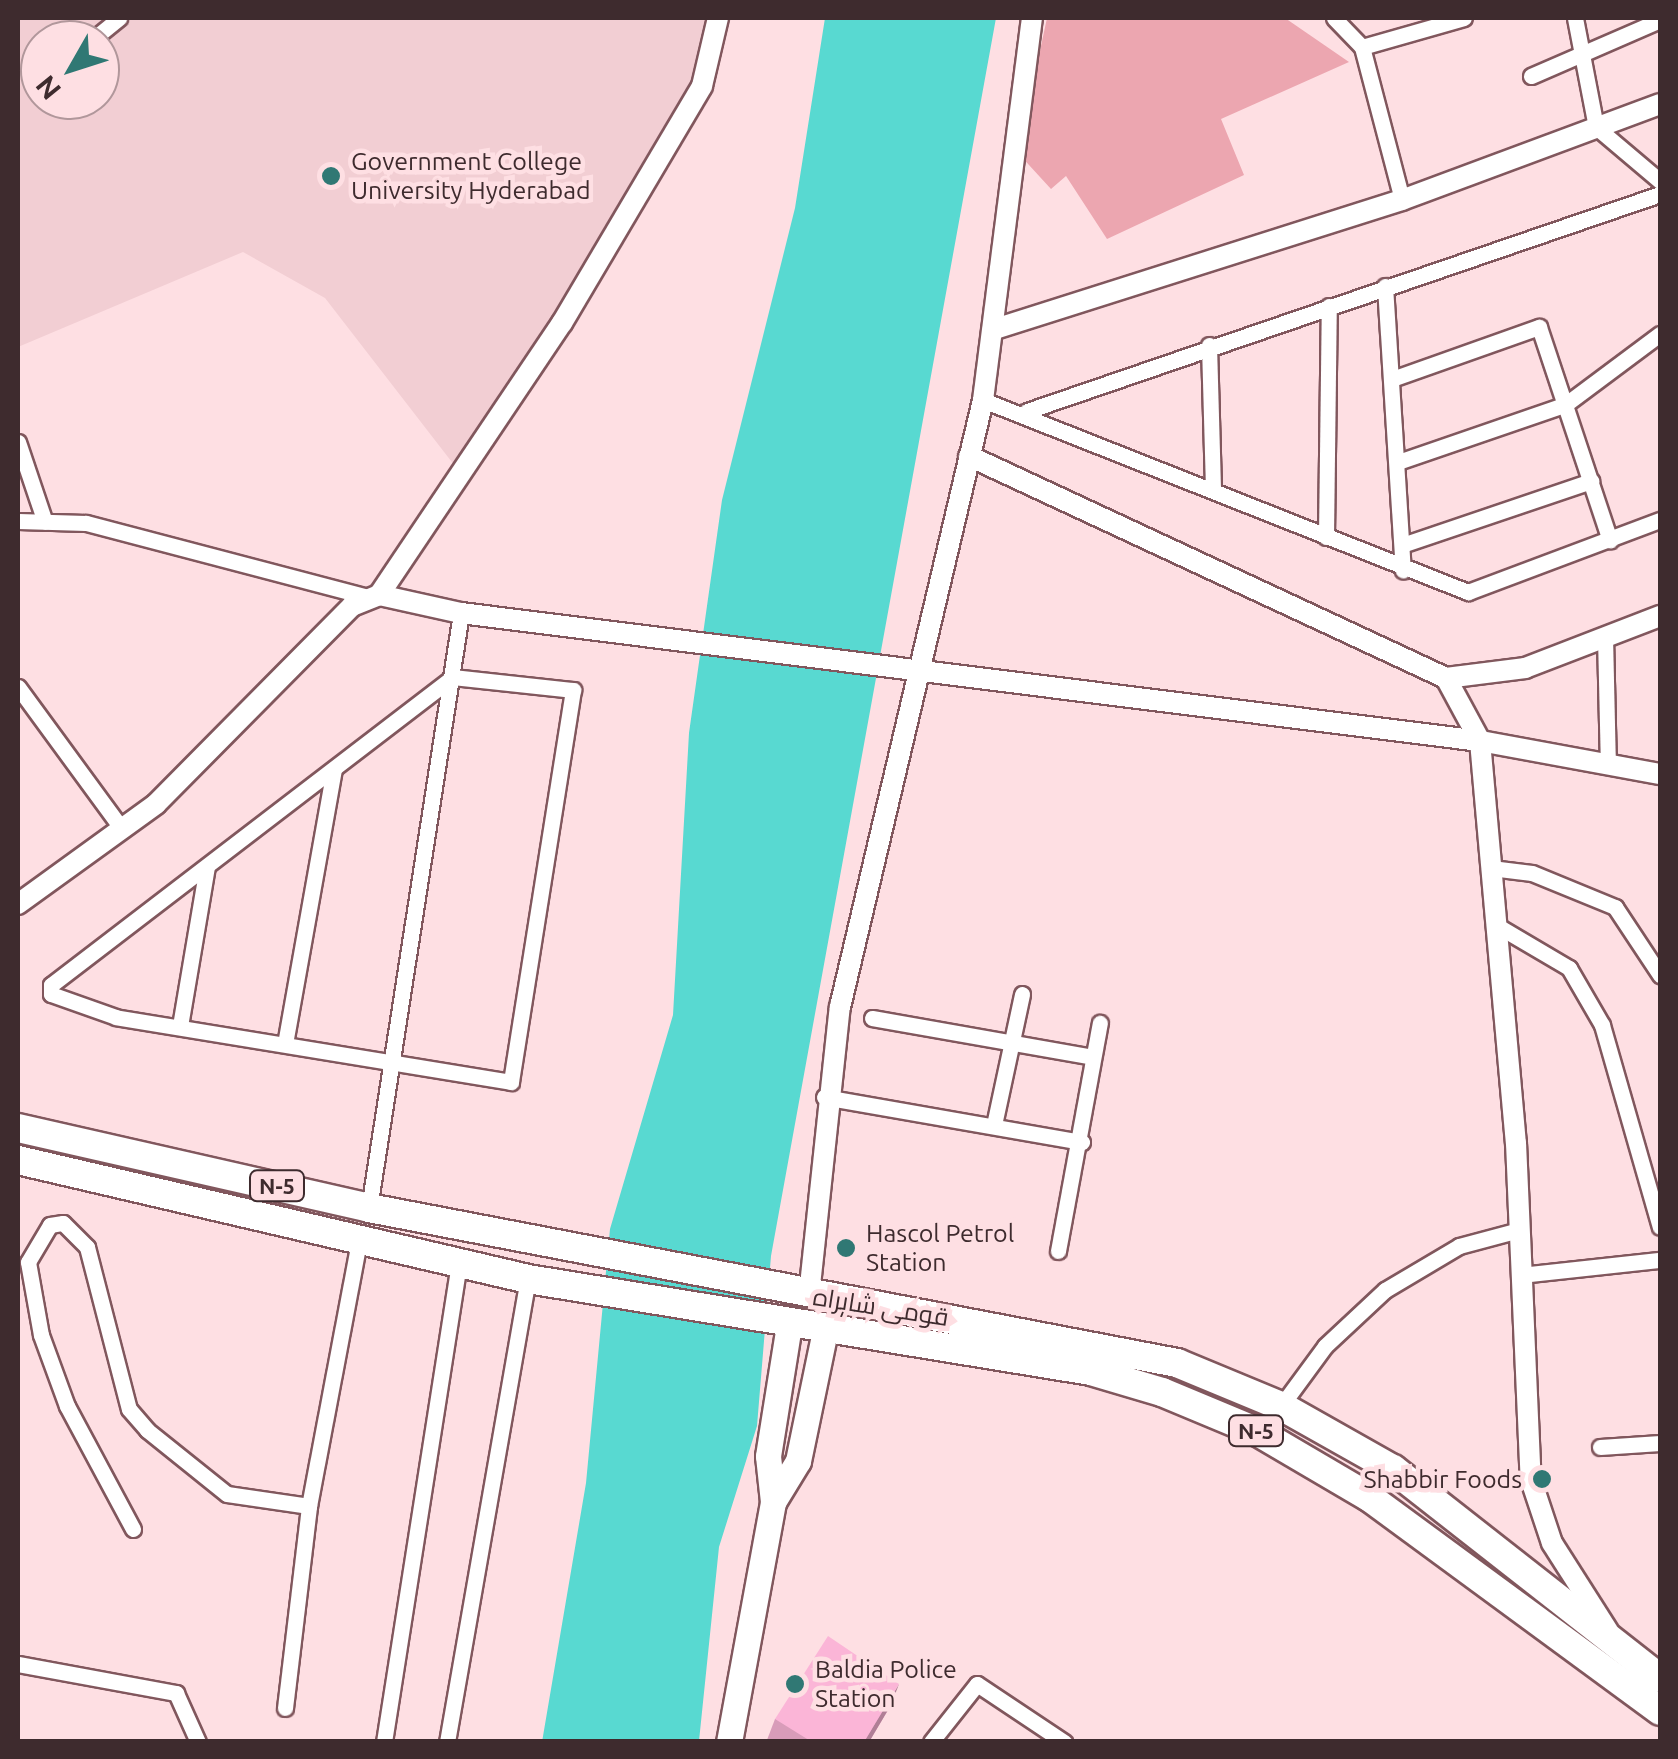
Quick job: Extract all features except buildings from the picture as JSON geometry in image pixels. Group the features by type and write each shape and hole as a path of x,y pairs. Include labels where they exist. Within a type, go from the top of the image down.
{"highway":[{"name":"قومی شاہراہ","path":"18,1128 71,1137 369,1208 803,1294 1096,1342 1282,1406 1392,1468 1660,1678"},
{"path":"64,1170 71,1137"},
{"name":"قومی شاہراہ","path":"18,1160 360,1236 528,1280 1091,1371 1258,1432 1369,1497 1660,1711"},
{"path":"1091,1371 1096,1342"}],"main road":[{"path":"729,1742 773,1502 768,1456 783,1324"},
{"path":"773,1502 798,1461 826,1331"}],"street":[{"path":"18,904 122,829 373,596 562,323 702,86 718,18"},
{"path":"803,1294 824,1097 983,400 1032,18"},
{"path":"1334,18 1362,47 1402,200"},
{"path":"1362,47 1464,18"},
{"path":"1576,18 1585,48 1596,126 1660,180"},
{"path":"1530,76 1585,48 1660,20"},
{"path":"995,329 1402,200 1660,104"},
{"path":"1026,412 1209,345 1660,194"},
{"path":"1385,286 1403,570"},
{"path":"1326,537 1329,306"},
{"path":"1392,379 1539,327 1610,540"},
{"path":"1398,462 1566,404 1660,334"},
{"path":"1209,345 1213,486"},
{"path":"983,400 1026,412 1213,486 1403,570 1468,592 1660,520"},
{"path":"18,442 45,522"},
{"path":"969,456 1446,678 1525,668 1660,616"},
{"path":"1402,545 1591,482"},
{"path":"18,520 105,528 373,596 460,613 921,664 1480,741 1652,772 1660,783"},
{"path":"369,1208 460,613"},
{"path":"1605,636 1608,764"},
{"path":"453,677 574,690 510,1082 180,1026 59,1001 51,985 453,677"},
{"path":"1446,678 1480,741 1519,1230 1531,1480 1552,1543 1614,1640"},
{"path":"18,687 122,829"},
{"path":"286,1044 334,770"},
{"path":"180,1026 207,866"},
{"path":"1491,868 1532,873 1615,906 1660,975"},
{"path":"1496,925 1569,968 1602,1025 1660,1227"},
{"path":"994,1125 1022,994"},
{"path":"872,1018 1092,1057"},
{"path":"1058,1251 1082,1142 1100,1022"},
{"path":"824,1097 1082,1142"},
{"path":"132,1529 67,1406 41,1335 28,1262 50,1224 63,1223 87,1247 130,1409 147,1430 227,1494 309,1506"},
{"path":"1282,1406 1325,1346 1386,1290 1458,1246 1519,1230"},
{"path":"284,1708 309,1506 360,1236"},
{"path":"1521,1275 1660,1260"},
{"path":"384,1742 459,1261"},
{"path":"447,1742 528,1280"},
{"path":"1600,1447 1660,1443"},
{"path":"18,1664 176,1693 198,1742"},
{"path":"931,1742 978,1684 1064,1742"}],"shaded area":[{"name":"Government College University Hyderabad","path":"18,18 718,18 702,86 458,470 325,298 243,252 18,347"},
{"path":"1047,18 1285,18 1349,62 1221,119 1244,175 1107,239 1066,176 1051,189 1018,153"}],"water":[{"path":"825,18 996,18 771,1256 757,1426 719,1547 699,1741 542,1742 586,1483 610,1229 673,1015 689,733 722,500 795,208"}],"place":[{"name":"Government College University Hyderabad","path":"331,176"},
{"name":"Hascol Petrol Station","path":"846,1248"},
{"name":"Shabbir Foods","path":"1542,1479"},
{"name":"Baldia Police Station","path":"795,1684"}]}
